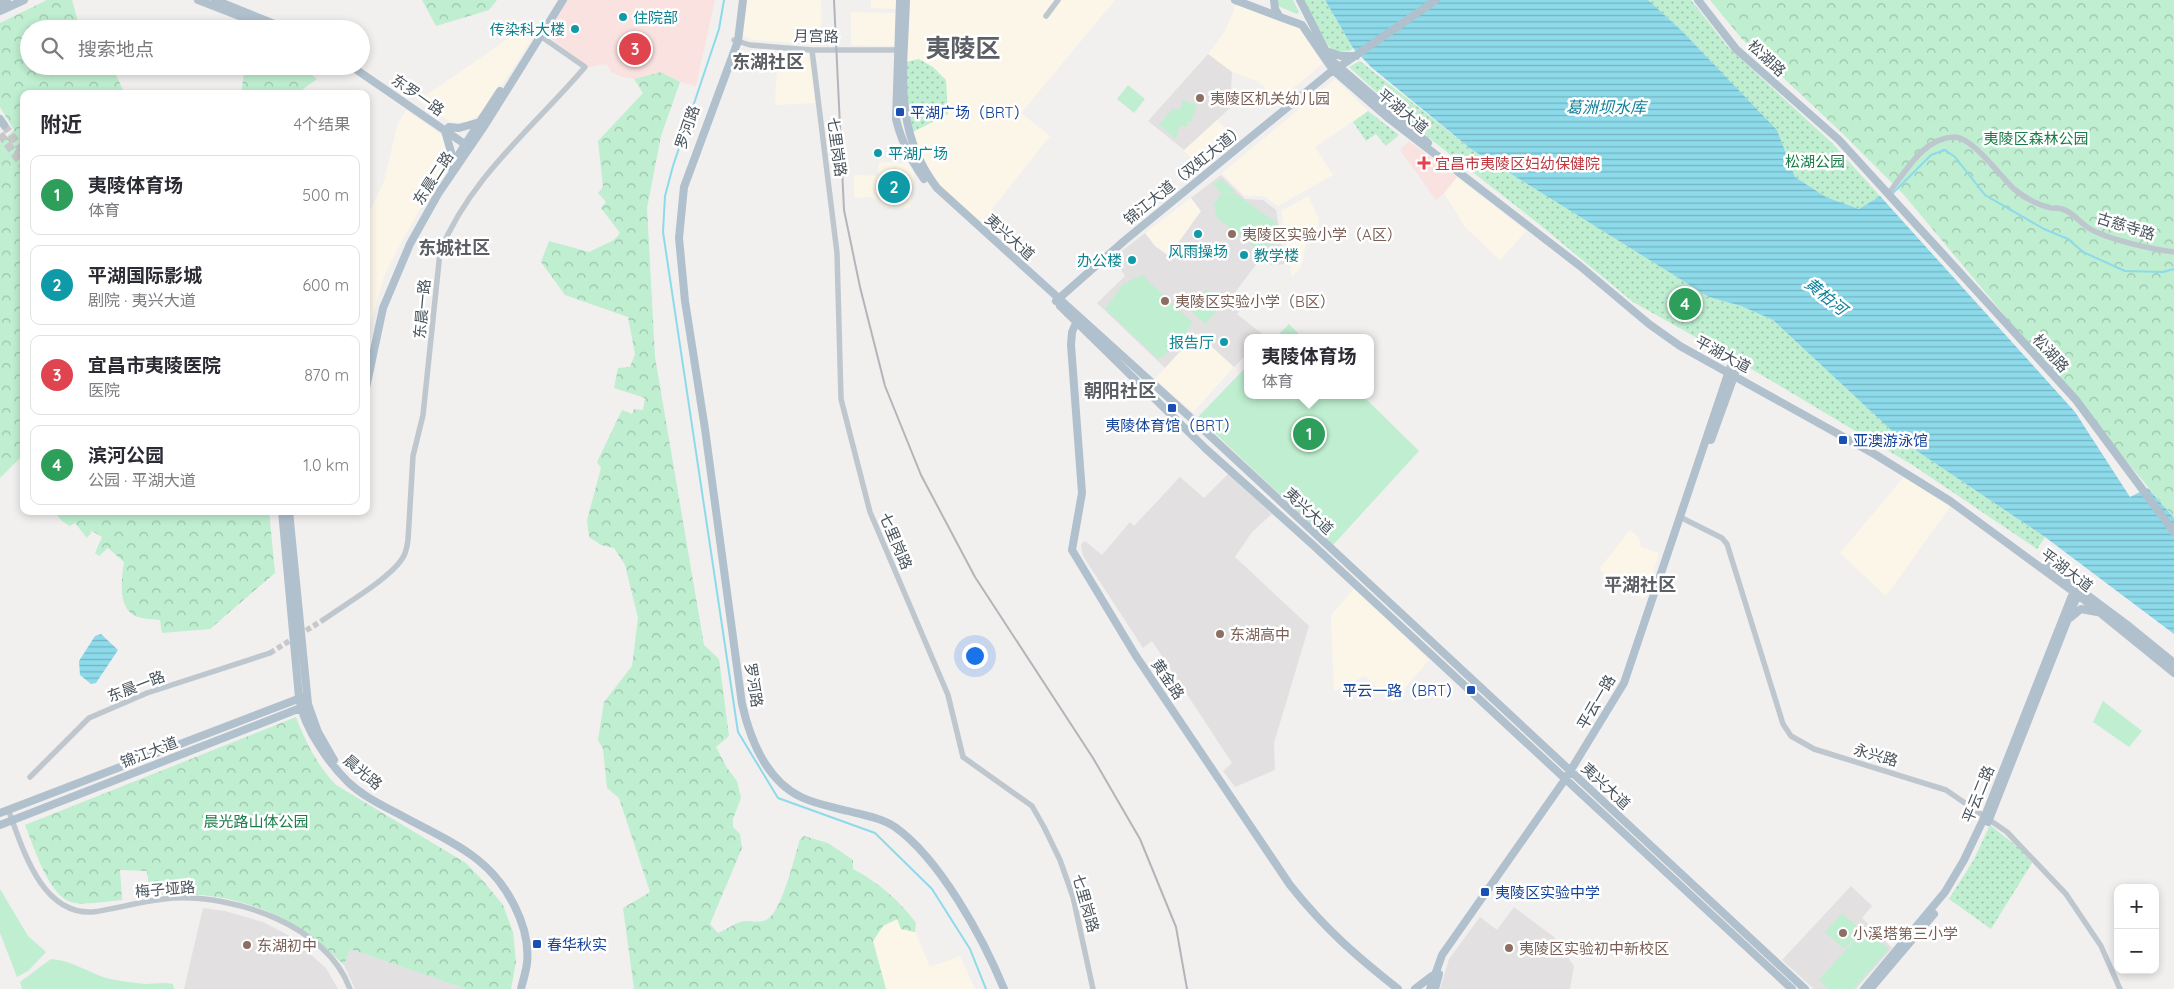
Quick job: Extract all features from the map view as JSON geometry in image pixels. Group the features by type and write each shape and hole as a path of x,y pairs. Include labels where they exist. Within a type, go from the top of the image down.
{"main road":[{"path":"0,4 7,0"},
{"path":"0,11 24,0"},
{"path":"198,0 250,20"},
{"path":"215,0 265,20"},
{"name":"东晨二路","path":"370,348 380,307 392,274 410,235 450,167 469,144 480,122 540,35 557,0"},
{"name":"东晨二路","path":"370,369 383,308 395,276 434,200 563,0"},
{"name":"罗河路","path":"736,40 738,0"},
{"name":"罗河路","path":"743,0 736,40 680,187 675,239 682,264 742,704 749,732 766,765 786,788 802,798 876,818 893,825 906,836 925,856 982,940 1004,989"},
{"name":"夷兴大道","path":"900,0 896,119 900,134 915,166 934,191 1191,418 1792,989"},
{"name":"夷兴大道","path":"906,0 904,111 908,135 920,164 937,188 1057,300 1076,323 1206,449 1805,989"},
{"name":"平湖大道","path":"1235,0 1280,16 1304,28 1325,62 1336,69 1408,134 1557,248 1649,324 1680,346 1732,371 1876,455 1950,501 2130,626 2174,664"},
{"path":"1274,0 1275,9 1280,16"},
{"name":"平湖大道","path":"1300,0 1336,69"},
{"name":"锦江大道（双虹大道）","path":"1057,300 1124,241 1336,69 1436,0"},
{"name":"松湖路","path":"1698,0 1736,48 1839,140 2076,400 2174,532"},
{"path":"1326,51 1341,56 1356,56"},
{"name":"东罗一路","path":"370,73 447,129"},
{"name":"东罗一路","path":"365,75 469,144"},
{"path":"450,167 451,152 447,129 459,128 480,122"},
{"name":"黄金路","path":"1076,323 1072,332 1071,345 1082,493 1072,550 1136,656 1290,885 1316,918 1348,950 1396,987"},
{"name":"平云一路","path":"1435,989 1446,957 1569,777 1624,683 1732,371"},
{"name":"晨光路","path":"282,515 303,697 308,704 318,732 334,760 353,781 378,799 465,846 481,858 499,876 524,917 531,963 526,989"},
{"name":"晨光路","path":"289,515 303,697 300,708 312,736 330,762 349,783 376,802 465,851 479,861 495,878 509,897 520,918 525,938 527,962 521,989"},
{"path":"290,539 294,515"},
{"name":"平湖大道","path":"2077,590 2102,614 2174,673"},
{"name":"平云二路","path":"1871,989 1906,949 1948,895 1988,818 2067,621 2077,590"},
{"name":"平云二路","path":"1864,989 1944,892 1988,818 2077,590"},
{"path":"2067,621 2075,611 2081,609 2102,614"},
{"name":"锦江大道","path":"4,811 303,697"},
{"name":"锦江大道","path":"0,825 308,704"},
{"name":"平云一路","path":"1430,989 1442,956 1569,777"},
{"path":"1415,989 1434,974"},
{"path":"1396,987 1404,989"}],"street":[{"path":"1046,16 1058,0"},
{"name":"东晨一路","path":"323,620 385,576 397,565 405,553 409,534 413,456 424,415 440,252 456,220 489,171 558,100 585,67 540,35"},
{"name":"月宫路","path":"736,40 750,45 812,50 898,50"},
{"name":"七里岗路","path":"812,50 837,253 841,399 862,487 870,512 948,695 957,724 963,757 1032,806 1060,860 1073,897 1092,989"},
{"name":"古慈寺路","path":"1888,194 1924,148 1937,141 1956,137 1969,142 2015,190 2030,201 2050,208 2063,209 2076,216 2087,227 2114,238 2147,248 2174,252"},
{"name":"永兴路","path":"1682,518 1722,538 1727,544 1783,724 1791,736 1802,744 1814,749 1946,790 1988,818 2022,846 2066,894 2101,946 2120,989"},
{"name":"东晨一路","path":"30,777 89,718 147,693 270,653"},
{"name":"梅子垭路","path":"4,811 12,820 42,886 64,907 84,913 157,899 198,898 222,901 254,910 288,925 319,945 338,964 350,989"}],"shaded area":[{"path":"566,0 715,0 696,86 680,82 661,72 634,79 622,77 611,72 607,64 589,67 546,35"},
{"path":"747,0 821,0 822,45 752,40 743,36"},
{"path":"871,0 898,0 897,9 871,8"},
{"path":"909,0 1115,0 1021,113 1050,136 981,223 942,187 925,164 911,133 906,62"},
{"path":"1236,4 1299,27 1322,64 1279,100 1259,82 1232,72 1208,54 1226,30"},
{"path":"851,12 896,13 895,46 851,45"},
{"path":"518,32 532,39 485,111 467,122 451,122 418,101"},
{"path":"778,51 809,54 815,103 775,105"},
{"name":"夷陵区机关幼儿园","path":"1208,54 1232,72 1230,108 1184,150 1148,121"},
{"path":"1335,79 1368,111 1315,147 1333,175 1278,206 1264,196 1245,196 1222,173"},
{"path":"406,110 443,136 447,163 404,237 384,276 370,326 370,209 384,182 397,126"},
{"path":"1217,120 1228,131 1210,148 1214,153 1198,167 1184,150"},
{"name":"宜昌市夷陵区妇幼保健院","path":"1409,141 1457,177 1436,200 1400,150"},
{"path":"879,162 908,163 914,173 910,208 885,207 872,197 854,198 854,175 878,176"},
{"path":"1221,175 1245,199 1263,200 1276,210 1285,264 1273,265 1258,262 1230,299 1242,308 1237,314 1262,334 1244,334 1244,357 1234,367 1197,333 1165,368 1097,303 1125,276 1113,258 1145,233 1155,246 1169,256 1201,211 1191,198"},
{"path":"1457,177 1526,231 1500,260 1465,227 1444,193"},
{"path":"1308,196 1319,219 1318,228 1307,237 1302,265 1292,277 1281,211"},
{"path":"1191,198 1201,211 1168,256 1155,246 1145,233"},
{"path":"1196,333 1234,367 1193,412 1155,379"},
{"name":"东湖高中","path":"1228,474 1272,514 1252,532 1235,557 1309,626 1274,743 1275,770 1235,787 1223,771 1232,763 1152,641 1143,648 1083,556 1081,544 1085,541 1102,555 1130,522 1134,526 1180,477 1204,498"},
{"name":"亚澳游泳馆","path":"1904,477 1950,507 1886,596 1840,553"},
{"name":"平湖社区","path":"1630,530 1639,538 1641,547 1659,553 1645,598 1626,593 1599,569"},
{"path":"1354,589 1429,660 1393,702 1365,676 1334,691 1331,615"},
{"name":"小溪塔第三小学","path":"1851,886 1872,906 1862,918 1892,948 1856,989 1814,989 1782,960"},
{"name":"夷陵区实验初中新校区","path":"1514,907 1554,937 1574,966 1570,989 1440,989 1449,959 1480,917 1497,930"},
{"name":"东湖初中","path":"203,908 225,911 263,922 288,935 326,968 338,989 184,989"},
{"path":"898,919 901,929 915,932 930,967 960,956 975,989 886,989 873,941 883,926"},
{"path":"350,949 466,989 355,989 344,965"}],"green space":[{"path":"47,0 72,0 78,20 20,20 20,75 116,75 123,90 20,90 20,459 0,478 0,143 14,130 0,107 0,23"},
{"path":"422,0 497,0 489,10 436,26"},
{"path":"1276,0 1293,0 1299,12 1297,14 1278,6"},
{"path":"1303,0 1325,0 1353,48 1350,51 1334,52 1327,44"},
{"name":"松湖公园","path":"1648,0 1691,0 1728,47 1832,143 1880,196 1859,209 1826,197 1795,177 1777,130 1682,31"},
{"name":"夷陵区森林公园","path":"1710,0 2174,0 2174,518 1904,195 1843,134 1742,39"},
{"path":"919,59 933,67 946,80 948,114 911,133 907,107 906,62"},
{"path":"1360,61 1471,149 1709,297 1741,306 1773,320 1905,443 2045,537 2037,549 1914,466 1733,358 1633,302 1539,224 1415,127 1349,67"},
{"path":"661,72 680,82 661,136 647,208 655,357 704,645 719,659 729,736 716,747 727,768 737,781 741,798 733,819 733,827 740,834 742,848 710,924 718,933 739,922 761,922 769,918 774,913 783,894 800,839 804,836 828,843 853,860 853,869 888,892 916,923 915,932 901,929 897,919 883,926 873,941 886,989 634,989 623,908 650,892 619,798 607,788 603,749 598,740 604,702 632,666 638,618 625,565 614,548 601,545 589,537 587,520 601,468 597,462 622,410 632,414 634,409 643,410 645,398 614,388 618,368 630,367 635,354 628,317 565,295 541,262 549,241 589,252 614,240 620,233 601,208 606,202 598,193 603,187 598,141 643,93 634,79"},
{"path":"244,75 312,75 317,79 302,90 242,90"},
{"path":"1128,85 1145,99 1134,113 1117,99"},
{"path":"1183,100 1197,105 1191,122 1188,121 1186,127 1180,125 1176,139 1159,125 1173,108 1180,110"},
{"path":"1368,111 1399,135 1386,146 1376,134 1366,141 1353,122"},
{"path":"1221,179 1235,192 1221,194 1214,184"},
{"path":"1234,193 1277,223 1277,238 1272,245 1258,249 1217,218 1214,204 1220,195"},
{"path":"1142,275 1192,322 1180,344 1158,359 1105,309 1123,284"},
{"path":"1206,289 1222,305 1205,324 1188,308"},
{"path":"1289,324 1299,334 1279,334"},
{"path":"1244,369 1244,399 1366,399 1419,451 1333,545 1198,417"},
{"path":"57,515 269,515 275,573 210,629 162,633 160,620 139,617 133,615 128,610 122,590 124,562 108,548 99,556 95,553 102,537 92,531 87,538 75,523 70,526"},
{"path":"2103,701 2142,731 2129,747 2093,722"},
{"name":"晨光路山体公园","path":"296,717 323,770 336,785 466,863 503,905 513,932 516,962 511,989 466,989 350,949 344,965 323,945 301,929 278,916 255,907 206,895 150,894 147,871 120,870 122,900 75,903 66,900 50,883 25,825"},
{"path":"1990,825 2019,848 2032,863 1991,929 1949,899 1973,861"},
{"path":"0,889 28,936 46,952 28,971 17,977 0,933"},
{"path":"1842,913 1861,930 1844,949 1825,932"},
{"path":"1865,928 1889,949 1853,989 1829,989 1819,980"},
{"path":"51,959 74,964 110,979 145,984 170,983 173,984 174,989 22,989 20,982"}],"water":[{"name":"葛洲坝水库","path":"1325,0 1648,0 1682,31 1777,130 1795,177 1826,197 1859,209 1880,196 2075,412 2130,497 2148,488 2174,518 2174,634 2045,537 1905,443 1773,320 1741,306 1709,297 1471,149 1371,67 1353,48"},
{"path":"101,634 118,650 96,683 91,684 80,675 79,661 95,636"}],"waterway":[{"path":"724,0 719,29 673,166 665,196 663,232 738,732 778,798 875,833 932,889 970,949 986,989"},
{"path":"1892,194 1931,155 1945,150 1955,157 1985,195 2044,229 2068,239 2083,252 2125,271 2163,272 2174,269"}],"tunnel":[{"path":"4,125 20,147"},
{"path":"0,134 20,162"},
{"path":"270,653 323,620"}],"railway":[{"path":"834,0 844,210 860,287 885,386 921,475 975,577 1093,758 1140,839 1176,927 1187,989"}],"place":[{"name":"住院部","path":"623,17"},
{"name":"传染科大楼","path":"575,29"},
{"name":"宜昌市夷陵医院","path":"635,49"},
{"name":"夷陵区机关幼儿园","path":"1200,98"},
{"name":"平湖广场（BRT）","path":"900,112"},
{"name":"平湖广场","path":"878,153"},
{"name":"宜昌市夷陵区妇幼保健院","path":"1424,163"},
{"name":"平湖国际影城","path":"894,187"},
{"name":"风雨操场","path":"1198,234"},
{"name":"夷陵区实验小学（A区）","path":"1232,234"},
{"name":"教学楼","path":"1244,255"},
{"name":"办公楼","path":"1132,260"},
{"name":"夷陵区实验小学（B区）","path":"1165,301"},
{"name":"滨河公园","path":"1685,304"},
{"name":"报告厅","path":"1224,342"},
{"name":"夷陵体育馆（BRT）","path":"1172,408"},
{"name":"夷陵体育场","path":"1309,434"},
{"name":"亚澳游泳馆","path":"1843,440"},
{"name":"东湖高中","path":"1220,634"},
{"name":"平云一路（BRT）","path":"1471,690"},
{"name":"夷陵区实验中学","path":"1485,892"},
{"name":"小溪塔第三小学","path":"1843,933"},
{"name":"春华秋实","path":"537,944"},
{"name":"东湖初中","path":"247,945"},
{"name":"夷陵区实验初中新校区","path":"1509,948"}],"district":[{"name":"夷陵区","path":"963,47"},
{"name":"东湖社区","path":"768,61"},
{"name":"东城社区","path":"454,247"},
{"name":"朝阳社区","path":"1120,390"},
{"name":"平湖社区","path":"1640,584"}],"water label":[{"name":"黄柏河","path":"1826,296"}]}
